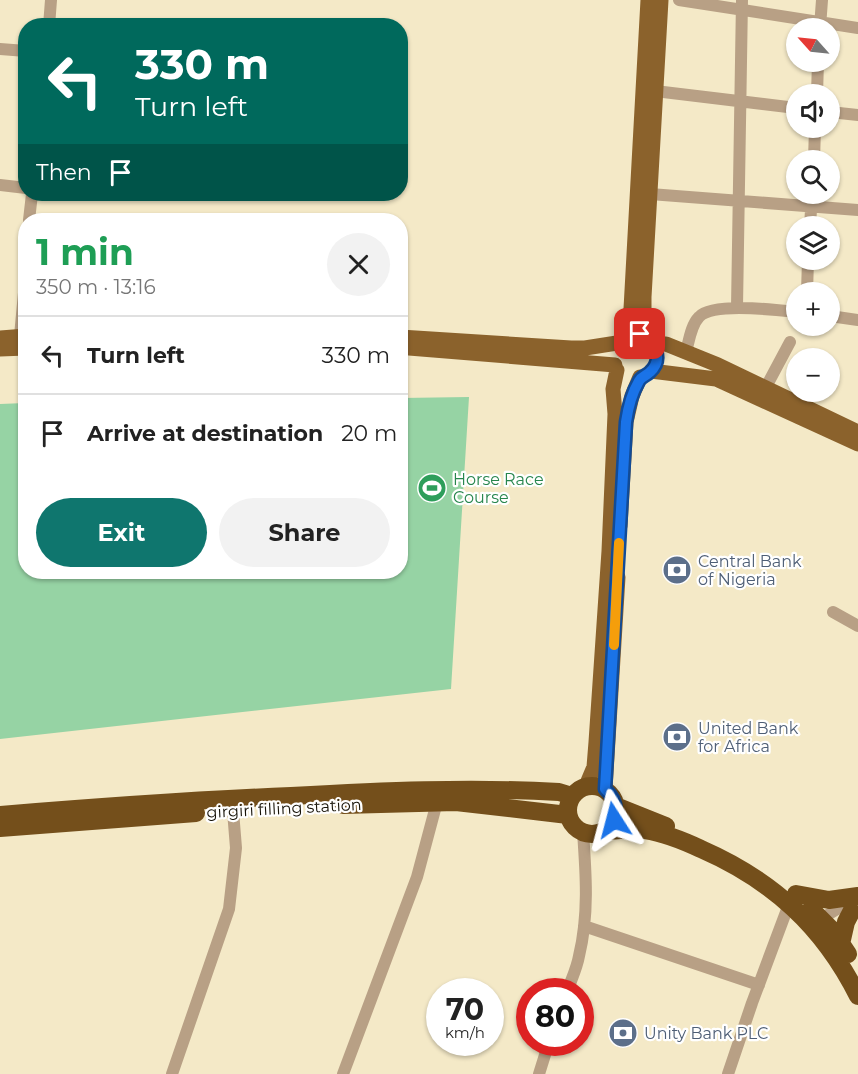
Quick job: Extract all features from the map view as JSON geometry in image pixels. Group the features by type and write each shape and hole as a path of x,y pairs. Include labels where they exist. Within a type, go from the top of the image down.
{"highway":[{"path":"0,815 165,802 388,790 457,789 559,792 579,791 596,786 605,789 614,799 616,806 614,820 604,831"},
{"path":"579,791 568,805 568,815 572,823 583,832 590,834 604,831 645,830 713,854 792,899 822,919 858,972"},
{"name":"girgiri filling station","path":"0,828 232,811 437,802 482,804 568,815"},
{"path":"616,806 732,852 784,883 802,915 845,972 858,996"},
{"path":"792,899 829,900 858,897"},
{"path":"841,944 846,922 858,897"}],"main road":[{"path":"579,791 594,766 609,551 616,367 613,351 620,340 631,309 648,0"},
{"path":"605,789 626,422 628,410 646,374 657,358 651,341 644,304 661,0"},
{"path":"408,347 578,348 640,334 651,341 666,344 766,387 858,432"},
{"path":"0,338 18,340"},
{"path":"408,338 616,367 624,375 632,378 646,374 716,379 858,444"},
{"path":"0,349 18,342"}],"street":[{"path":"49,18 51,0"},
{"path":"679,0 742,5 793,18"},
{"path":"821,18 822,0"},
{"path":"737,308 742,5"},
{"path":"840,27 858,28"},
{"path":"0,49 18,50"},
{"path":"655,91 786,107"},
{"path":"840,113 858,115"},
{"path":"0,185 18,187"},
{"path":"650,194 858,210"},
{"path":"811,204 811,216"},
{"path":"686,352 697,319 703,314 737,308 786,311"},
{"path":"840,317 858,320"},
{"path":"766,387 790,342"},
{"path":"833,612 858,626"},
{"path":"343,1074 417,878 437,802"},
{"path":"172,1074 229,909 236,848 232,811"},
{"path":"572,978 579,958 587,894 583,832"},
{"path":"822,919 858,897"},
{"path":"728,1074 792,899"},
{"path":"584,927 759,985"},
{"path":"539,1074 545,1056"}],"green space":[{"name":"Horse Race Course","path":"469,397 451,689 0,739 0,404 18,403 18,579 408,579 408,398"}],"slow traffic":[{"path":"614,645 619,543"}],"place":[{"name":"Horse Race Course","path":"432,488"},
{"name":"Central Bank of Nigeria","path":"677,570"},
{"name":"United Bank for Africa","path":"677,737"},
{"name":"Unity Bank PLC","path":"623,1033"}],"route":[{"path":"614,820 616,814 614,799 605,789 626,422 640,377 651,371 657,358 654,344 640,334"}]}
